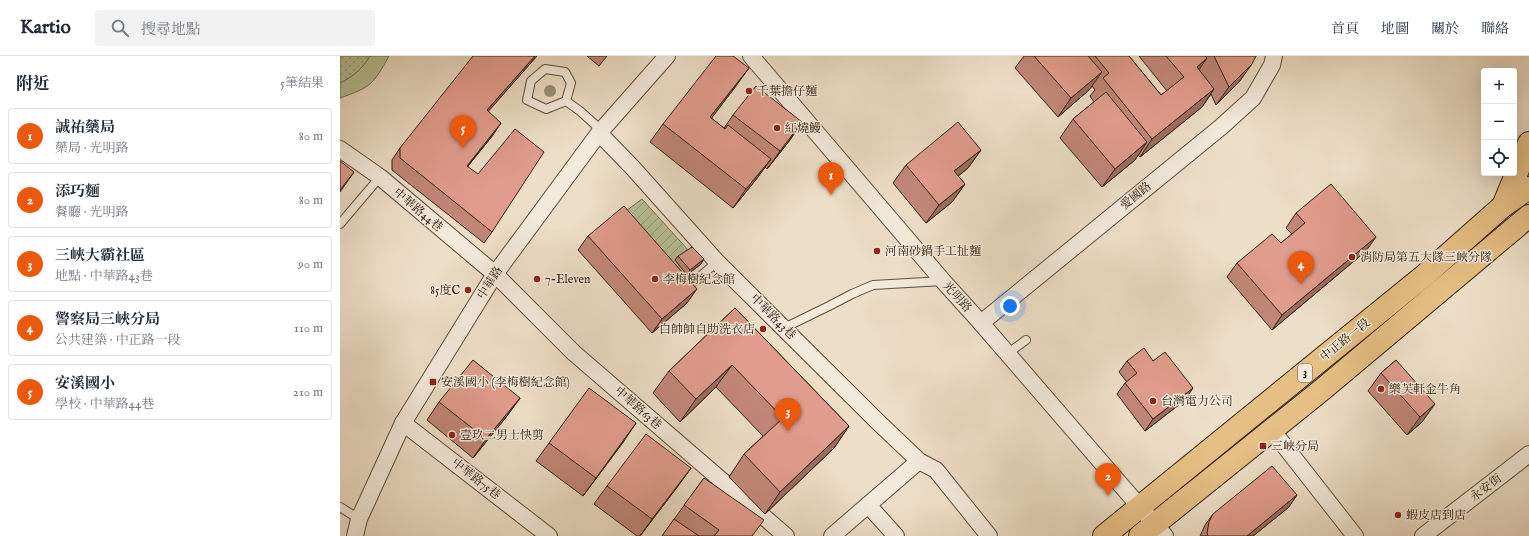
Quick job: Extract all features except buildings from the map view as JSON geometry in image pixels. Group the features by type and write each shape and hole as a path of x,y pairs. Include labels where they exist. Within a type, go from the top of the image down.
{"main road":[{"path":"1503,206 1529,143"},
{"name":"中正路一段","path":"1104,536 1425,275 1503,206 1529,188"},
{"name":"中正路一段","path":"1154,532 1272,430 1499,242 1527,214"},
{"path":"1308,371 1323,389"}],"street":[{"name":"中華路","path":"354,536 359,519 403,423 494,274 600,131 667,56"},
{"name":"光明路","path":"751,56 943,281 1140,507 1154,532"},
{"name":"愛國路","path":"981,323 1221,126 1252,98 1272,65 1274,56"},
{"name":"中華路43巷","path":"600,131 717,262 919,461 936,470 989,536"},
{"name":"中華路44巷","path":"340,149 380,177 494,274"},
{"name":"中華路63巷","path":"494,274 574,353 786,536"},
{"name":"中華路75巷","path":"403,423 549,536"},
{"path":"1272,430 1355,536"},
{"name":"永安街","path":"1423,536 1529,454"},
{"path":"832,536 919,461"},
{"path":"868,505 896,536"}],"lane":[{"path":"545,69 565,72 571,83 566,101 546,109 527,100 531,81 545,69"},
{"path":"566,101 580,111 600,131"},
{"path":"340,224 380,177"},
{"path":"679,294 717,262"},
{"path":"784,328 873,285 943,281"},
{"path":"1007,354 1026,340"},
{"path":"340,507 359,519"}],"green space":[{"path":"340,56 370,56 357,72 340,83"},
{"path":"370,56 389,56 375,79 370,84 365,88 340,98 340,83 357,72"},
{"path":"642,199 689,251 687,275 672,287 614,220"}],"place":[{"name":"千葉擔仔麵","path":"749,91"},
{"name":"紅燒鰻","path":"777,128"},
{"name":"安溪國小","path":"463,148"},
{"name":"誠祐藥局","path":"831,195"},
{"name":"河南砂鍋手工扯麵","path":"877,251"},
{"name":"消防局第五大隊三峽分隊","path":"1352,257"},
{"name":"7-Eleven","path":"537,279"},
{"name":"李梅樹紀念館","path":"655,279"},
{"name":"警察局三峽分局","path":"1301,284"},
{"name":"85度C","path":"468,290"},
{"name":"白帥帥自助洗衣店","path":"763,329"},
{"name":"安溪國小 (李梅樹紀念館)","path":"433,382"},
{"name":"樂芙軒金牛角","path":"1381,389"},
{"name":"台灣電力公司","path":"1153,401"},
{"name":"三峽大霸社區","path":"788,431"},
{"name":"壹玖二男士快剪","path":"452,435"},
{"name":"三峽分局","path":"1263,446"},
{"name":"添巧麵","path":"1108,496"},
{"name":"蝦皮店到店","path":"1398,515"}]}
